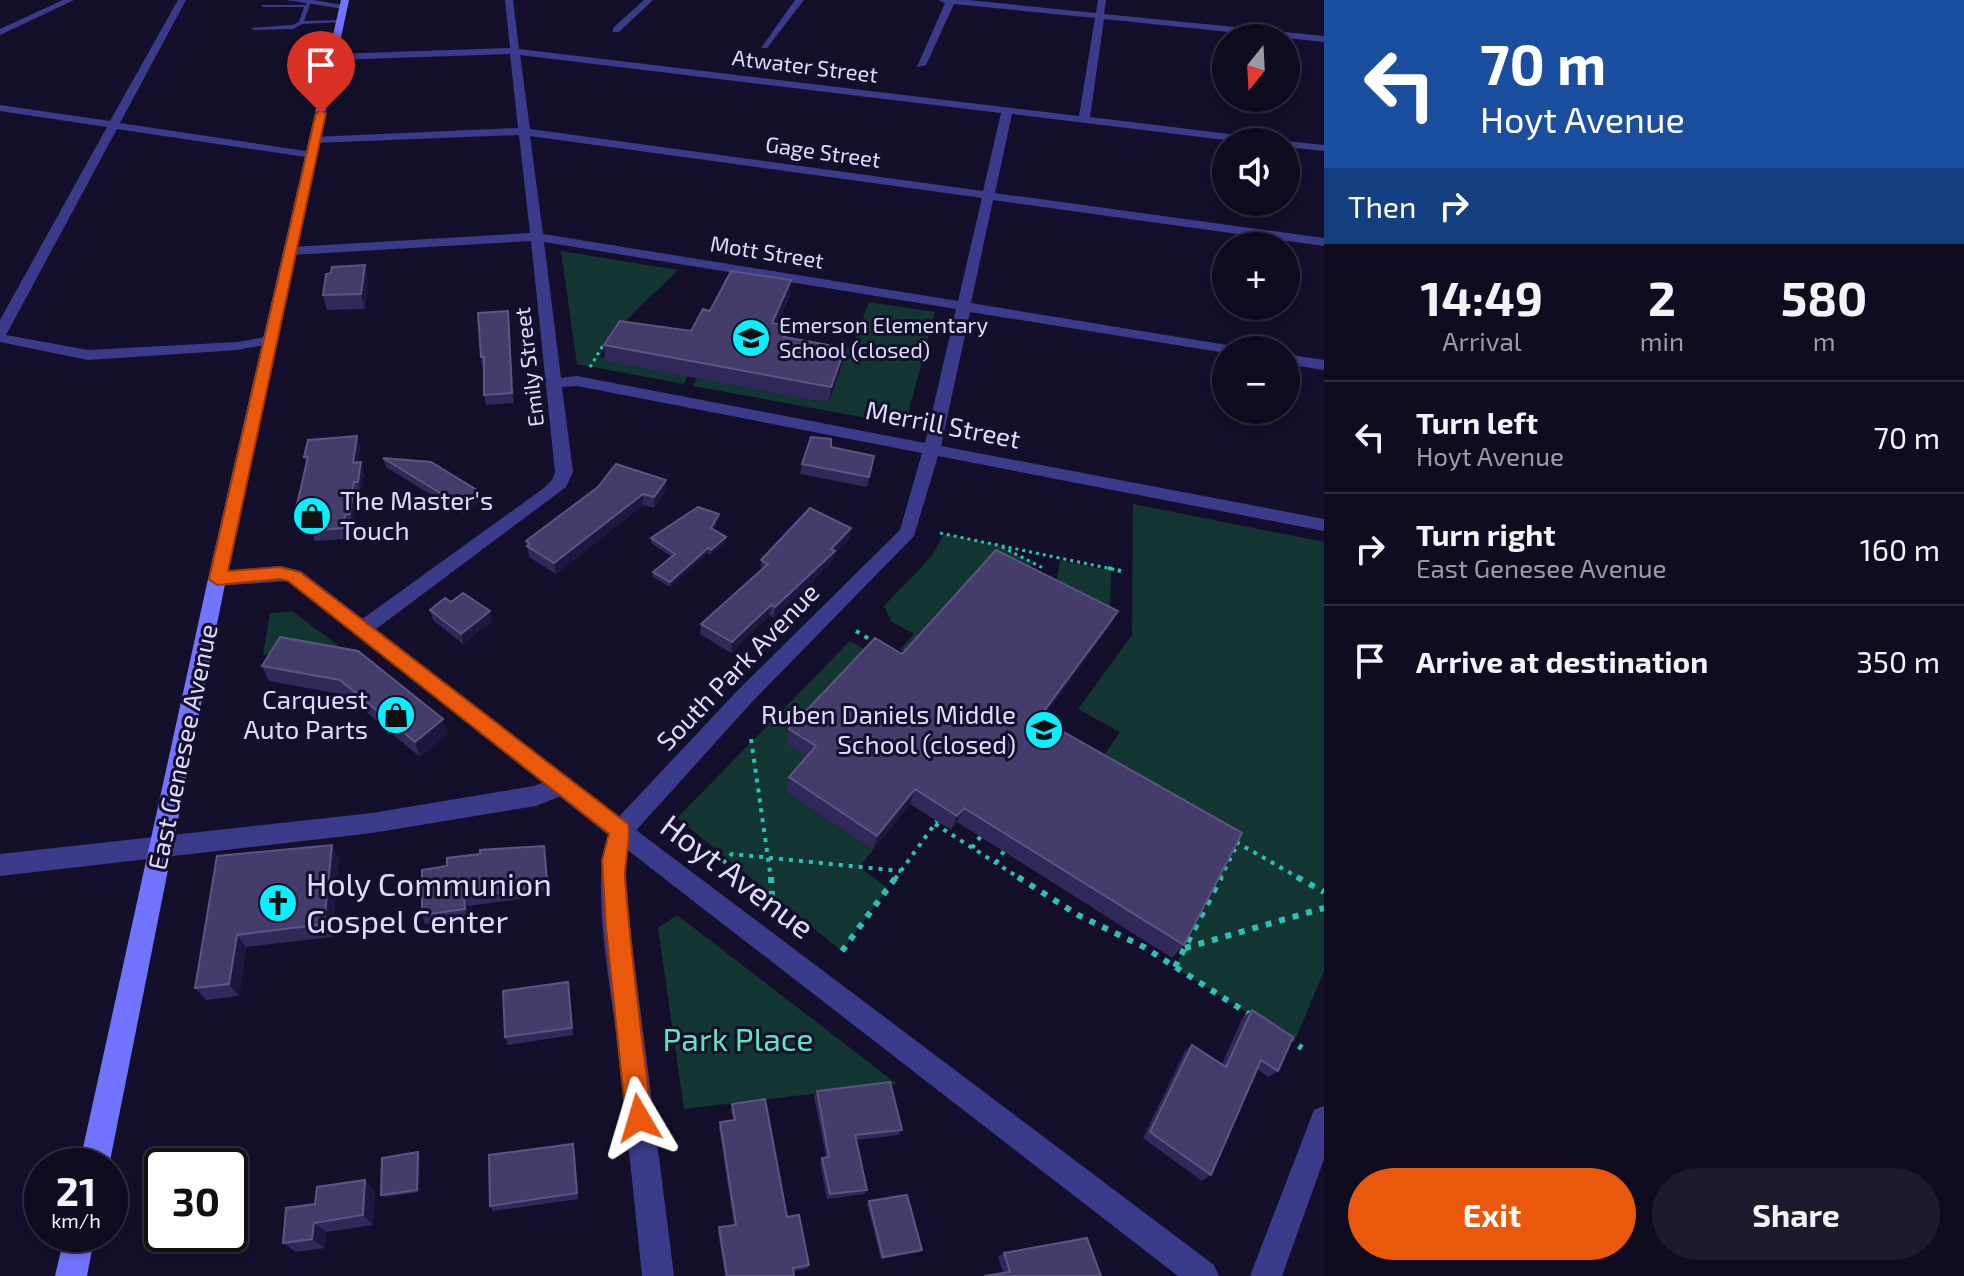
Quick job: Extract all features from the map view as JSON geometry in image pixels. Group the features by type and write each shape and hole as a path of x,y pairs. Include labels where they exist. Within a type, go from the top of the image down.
{"main road":[{"name":"East Genesee Avenue","path":"98,1148 217,579 333,57 341,6"},
{"path":"71,1276 76,1252"}],"street":[{"path":"0,32 70,0"},
{"path":"182,0 0,336 88,355 237,346 271,340"},
{"path":"290,0 341,6"},
{"name":"Emily Street","path":"361,630 560,483 564,472 509,0"},
{"path":"616,30 649,0"},
{"path":"764,46 800,0"},
{"path":"942,0 1324,39"},
{"path":"921,65 951,0"},
{"path":"1084,121 1102,0"},
{"name":"Atwater Street","path":"333,57 515,51 1212,135"},
{"path":"0,117 6,109"},
{"name":"Gage Street","path":"6,109 313,148 524,131 1324,242"},
{"name":"South Park Avenue","path":"620,831 744,697 900,544 908,532 932,449 1007,111"},
{"path":"1300,145 1324,148"},
{"name":"Mott Street","path":"291,251 323,252 536,237 1212,347"},
{"path":"1300,361 1324,365"},
{"name":"Merrill Street","path":"552,383 577,381 1324,525"},
{"name":"Hoyt Avenue","path":"217,579 280,573 294,576 620,831 1203,1276"},
{"path":"0,865 372,823 536,796 563,785"},
{"path":"620,831 613,860 617,928 658,1276"},
{"path":"1266,1276 1324,1120"}],"lane":[{"path":"263,6 309,4 301,23"},
{"path":"254,28 293,27 341,6"}],"path":[{"path":"589,369 602,347 610,346 614,340"},
{"path":"940,533 1121,571"},
{"path":"996,545 1043,568"},
{"path":"1035,576 1053,556"},
{"path":"856,631 881,646"},
{"path":"751,739 770,857 772,902"},
{"path":"842,951 936,822 1078,915 1144,947 1254,1018"},
{"path":"972,848 981,836"},
{"path":"1226,836 1324,892"},
{"path":"1175,967 1238,843"},
{"path":"996,863 1004,851"},
{"path":"723,863 732,854 901,871"},
{"path":"1185,948 1324,908"},
{"path":"1281,1035 1302,1048"}],"green space":[{"path":"561,251 678,270 615,331 599,357 689,374 684,384 577,364"},
{"path":"869,302 935,312 905,425 693,386 698,376 829,403 782,353 788,338 852,349"},
{"path":"1133,504 1324,542 1324,971 1294,1043 1175,967 1238,843 1099,763 1120,732 1078,709 1132,635"},
{"path":"944,534 996,545 1034,563 1020,580 910,656 900,650 914,634 892,622 884,606 931,557"},
{"path":"1060,560 1111,571 1110,626 1054,598"},
{"path":"292,611 340,647 263,655 270,613"},
{"path":"850,641 871,653 813,761 786,792 873,850 859,867 888,888 842,951 677,818"},
{"name":"Park Place","path":"677,915 897,1084 684,1109 658,928"}],"building":[{"path":"365,265 361,294 323,295 326,274 331,273 332,267"},
{"path":"731,271 791,280 772,323 789,326 784,337 845,348 831,387 604,345 620,321 691,331 703,309 710,311"},
{"path":"508,311 512,393 484,395 484,357 481,357 478,313"},
{"path":"357,436 353,463 361,462 358,482 354,482 350,514 345,515 343,528 311,531 313,519 307,520 295,513 308,457 304,457 308,440"},
{"path":"811,437 831,439 831,447 874,456 869,477 802,464"},
{"path":"383,458 431,462 480,492 460,505"},
{"path":"616,464 666,480 654,497 643,494 554,563 527,546 530,544 526,541 598,487"},
{"path":"698,507 719,514 711,528 726,537 711,550 708,548 670,582 653,572 675,554 651,538"},
{"path":"810,508 851,528 831,549 835,551 732,642 701,624 768,564 761,560"},
{"path":"996,550 1118,611 1039,718 1242,833 1184,945 964,808 957,816 915,789 877,836 789,777 816,746 789,729 875,638 902,654"},
{"path":"463,593 490,611 461,634 430,610 445,598 451,602"},
{"name":"Carquest Auto Parts","path":"280,637 358,651 443,719 415,742 340,680 262,666"},
{"name":"Holy Communion Gospel Center","path":"332,845 324,924 237,935 229,984 195,988 217,856"},
{"path":"544,846 547,881 526,884 526,889 464,897 465,909 422,915 422,870 447,866 447,858 480,854 480,850"},
{"path":"568,982 572,1028 505,1037 503,991"},
{"path":"1252,1010 1293,1037 1278,1071 1261,1060 1211,1175 1150,1132 1192,1045 1226,1067"},
{"path":"890,1082 902,1130 855,1135 867,1190 830,1194 822,1158 829,1157 817,1091"},
{"path":"765,1099 787,1217 799,1215 809,1265 793,1268 794,1276 727,1276 719,1227 736,1225 720,1122 735,1120 732,1104"},
{"path":"573,1144 577,1193 490,1206 489,1155"},
{"path":"418,1152 417,1190 381,1195 382,1158"},
{"path":"365,1180 363,1215 314,1223 312,1239 283,1243 286,1208 315,1204 317,1187"},
{"path":"907,1195 922,1250 883,1257 869,1201"},
{"path":"1087,1238 1101,1276 984,1276 1010,1272 1004,1253"}],"place":[{"name":"Emerson Elementary School (closed)","path":"751,338"},
{"name":"The Master's Touch","path":"312,516"},
{"name":"Carquest Auto Parts","path":"396,715"},
{"name":"Ruben Daniels Middle School (closed)","path":"1044,730"},
{"name":"Holy Communion Gospel Center","path":"278,903"}],"route":[{"path":"321,113 217,579 252,574 294,576 620,831 613,860 617,928 639,1118"}]}
